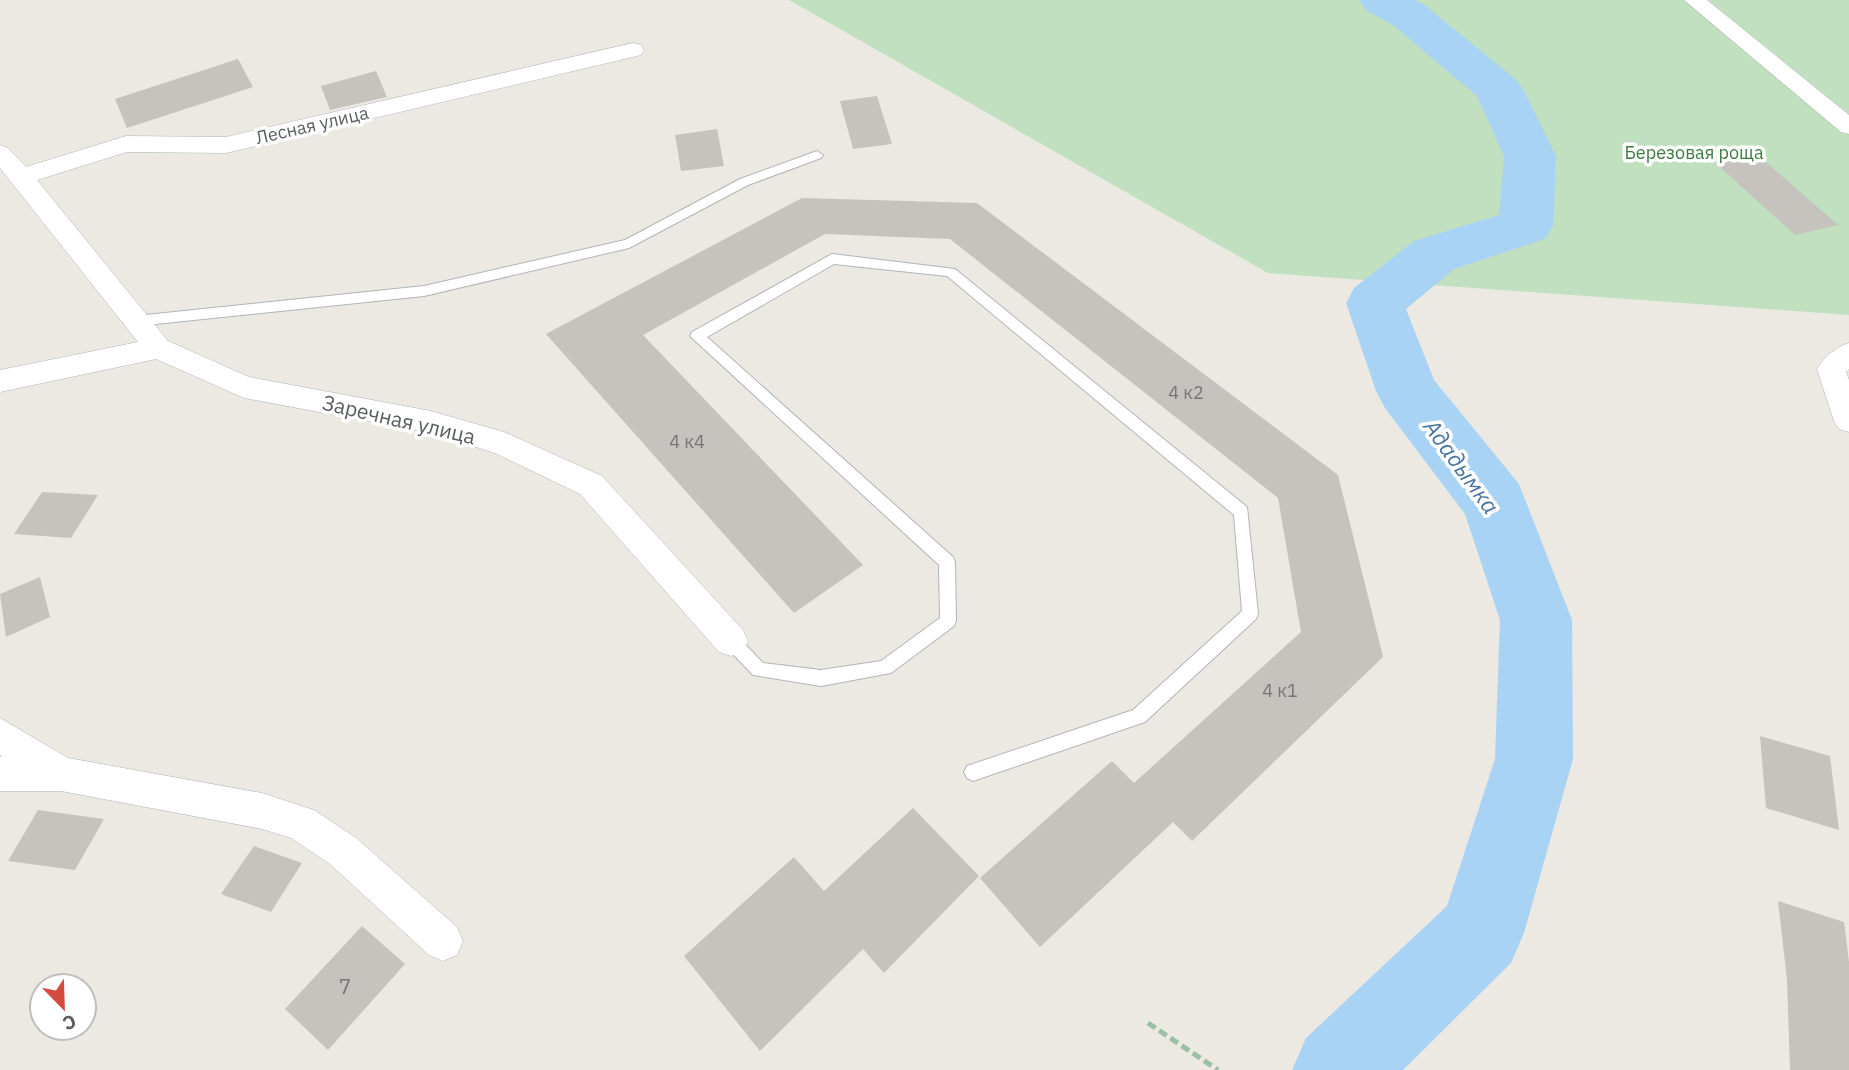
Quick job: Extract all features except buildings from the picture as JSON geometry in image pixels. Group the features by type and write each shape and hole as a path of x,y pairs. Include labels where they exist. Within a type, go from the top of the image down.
{"street":[{"path":"1694,0 1849,127"},
{"name":"Лесная улица","path":"21,177 126,144 226,145 633,50"},
{"path":"0,153 158,348 1,384"},
{"name":"Заречная улица","path":"158,348 244,387 431,422 504,444 591,485 731,641"},
{"path":"1849,353 1831,369 1849,421"},
{"path":"0,734 61,774"},
{"path":"0,774 61,774 262,811 301,823 343,851 443,941"}],"lane":[{"path":"136,321 424,291 629,244 744,182 817,155"},
{"path":"731,641 759,670 821,678 885,668 948,621 947,562 697,336 832,259 950,272 1242,512 1250,614 1139,716 973,772"}],"path":[{"path":"1148,1023 1217,1070"}],"green space":[{"name":"Березовая роща","path":"789,0 1849,0 1849,315 1268,273"}],"waterway":[{"name":"Ададымка","path":"1338,1070 1481,933 1534,759 1536,620 1495,503 1407,391 1375,303 1434,255 1526,226 1530,156 1498,89 1410,16 1382,0"}]}
